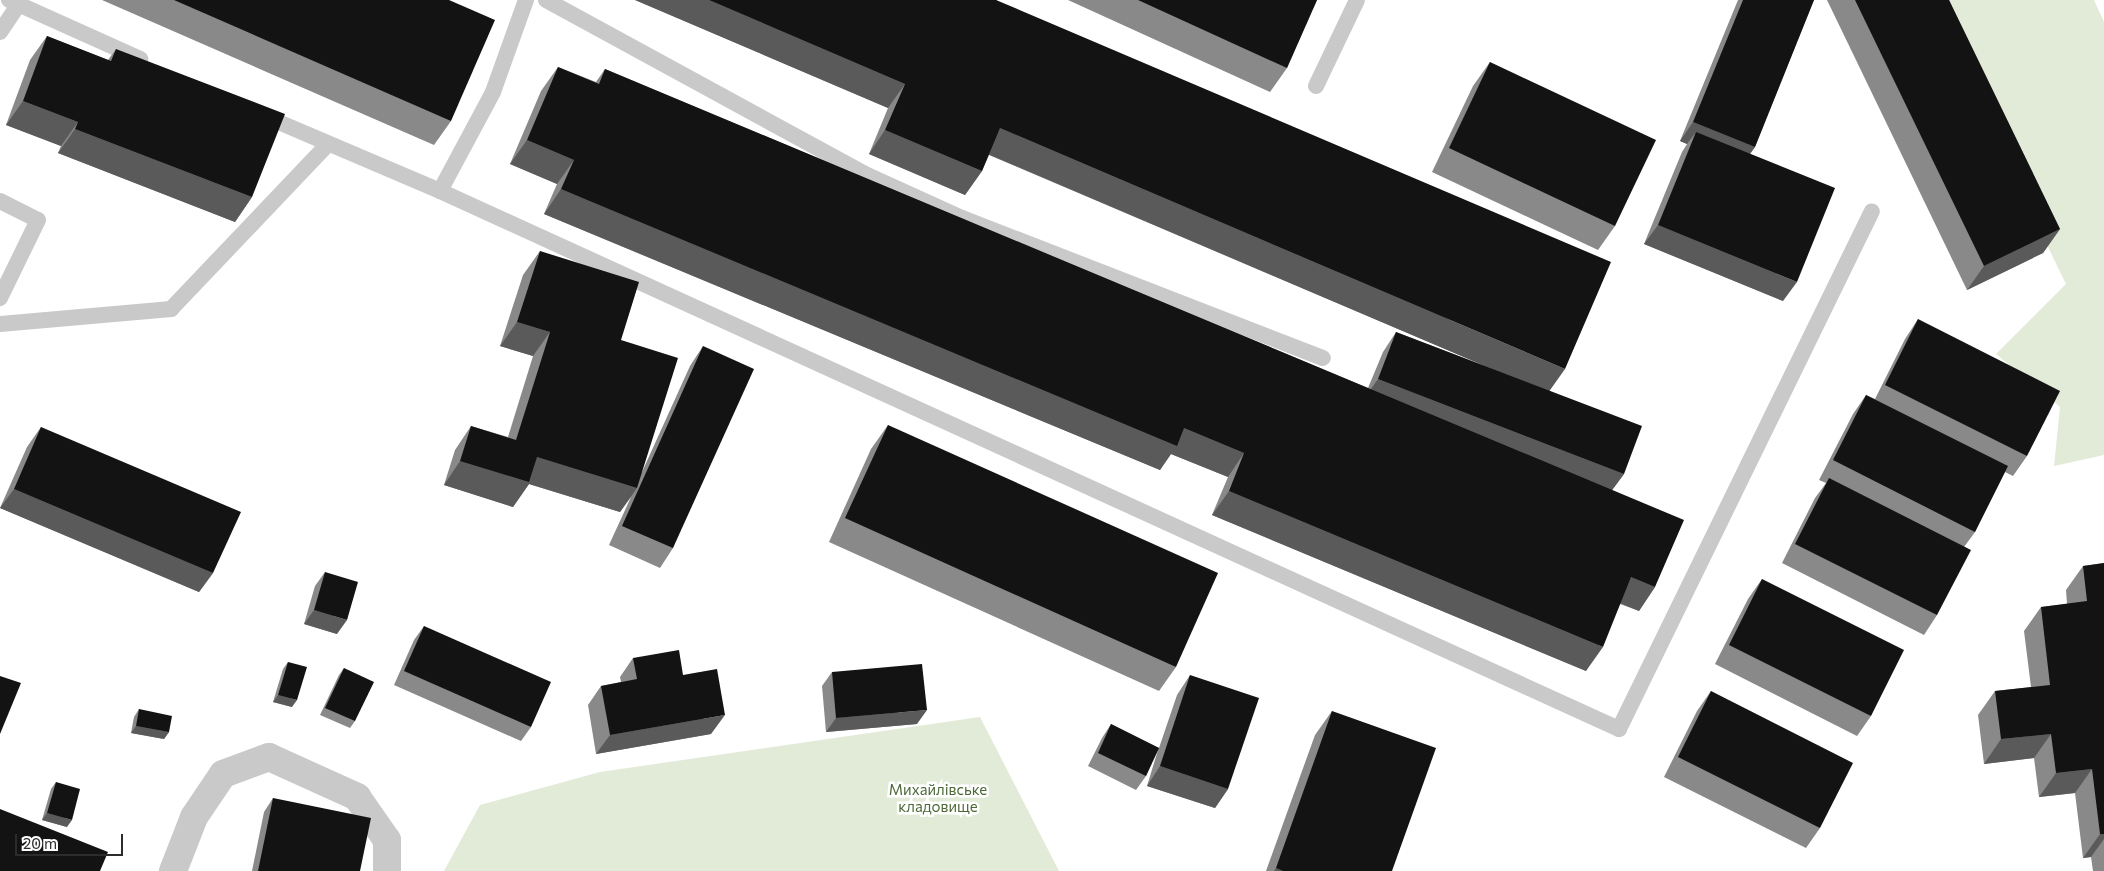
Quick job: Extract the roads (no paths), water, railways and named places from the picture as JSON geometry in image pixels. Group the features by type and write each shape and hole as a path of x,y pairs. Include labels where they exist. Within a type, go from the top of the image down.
{"street":[{"path":"173,871 194,817 223,774 269,757 357,797 388,840 387,871"}],"lane":[{"path":"440,191 493,92 526,0"},
{"path":"546,0 865,174 962,218 1323,358"},
{"path":"1316,86 1357,0"},
{"path":"0,32 14,2 155,66"},
{"path":"246,108 328,145 440,191 1619,729 1872,212"},
{"path":"0,324 172,309 328,145"},
{"path":"0,201 38,220 0,298"}],"park label":[{"name":"Михайлівське кладовище","path":"938,798"}]}
